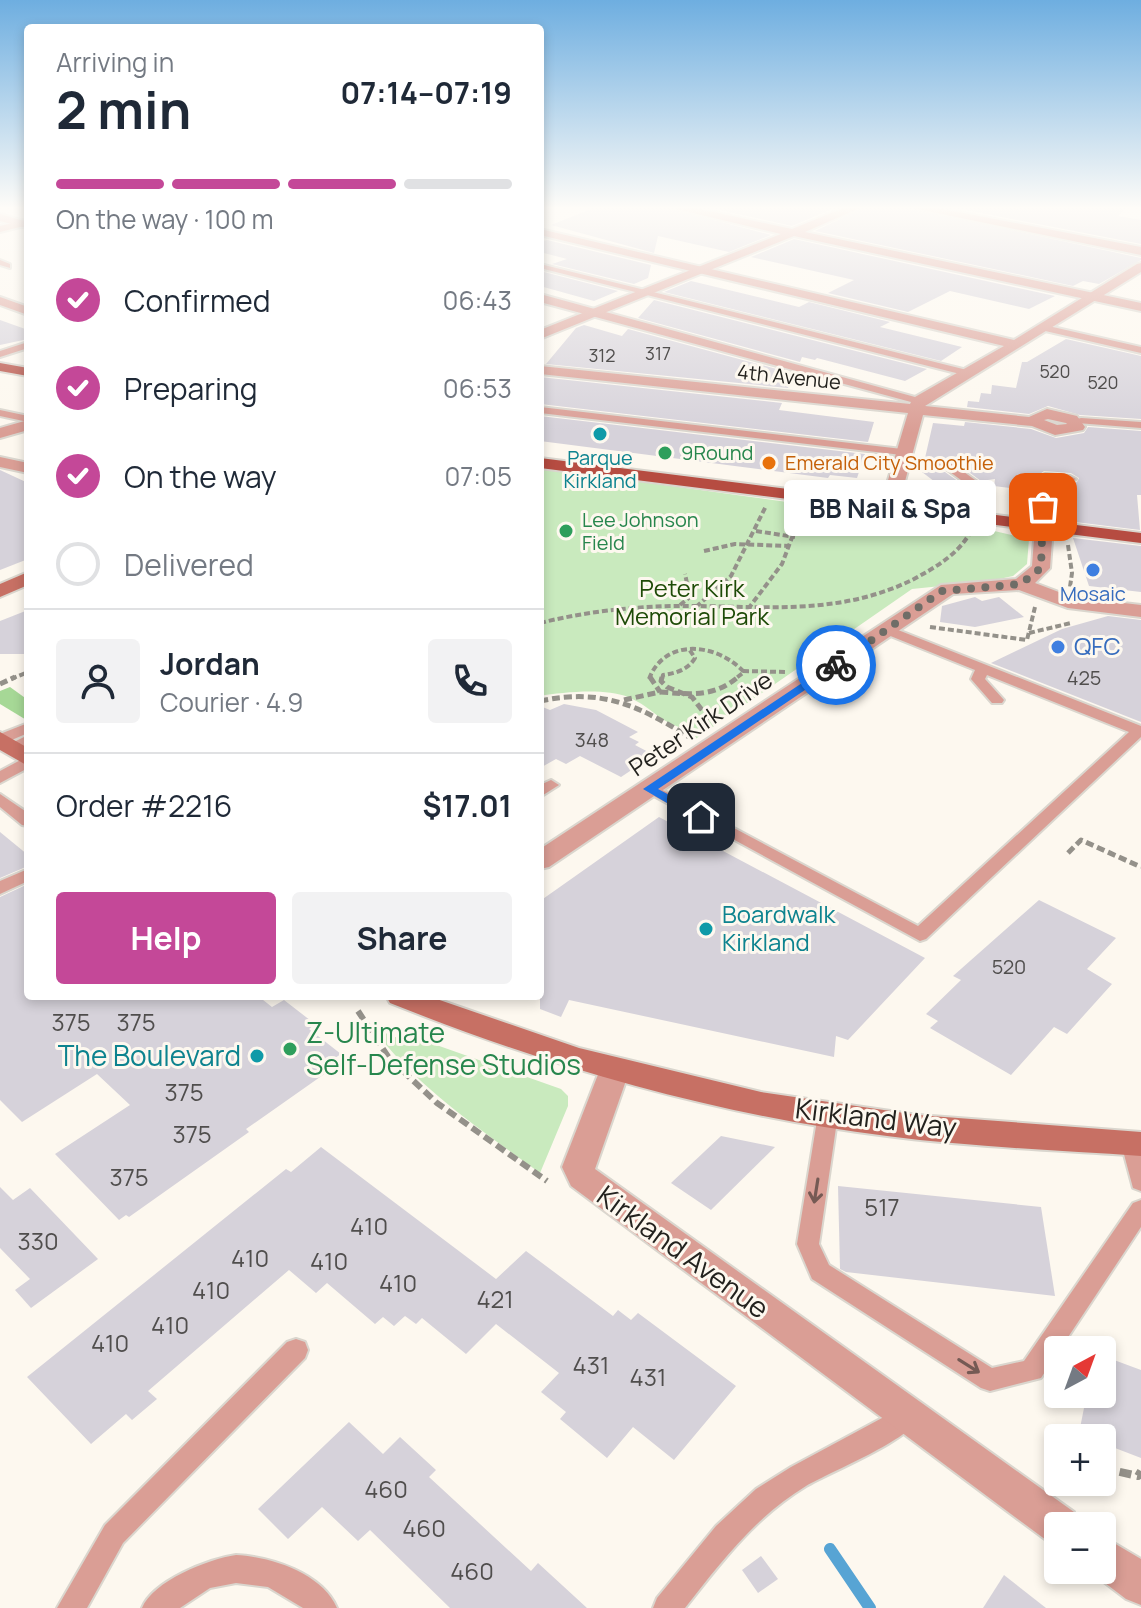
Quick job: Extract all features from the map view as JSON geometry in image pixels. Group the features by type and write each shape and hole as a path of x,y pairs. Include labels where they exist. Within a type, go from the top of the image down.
{"main road":[{"path":"0,367 24,371"},
{"path":"544,454 1043,520 1141,526"},
{"path":"544,463 890,501 981,506 1141,538"},
{"path":"0,591 24,580"},
{"path":"0,608 24,597"},
{"path":"410,1000 479,1029 614,1072"},
{"name":"Kirkland Way","path":"614,1072 717,1096 888,1124 1137,1143"}],"street":[{"path":"544,333 672,282"},
{"path":"747,282 1016,345"},
{"path":"1022,282 1141,307"},
{"path":"890,501 916,406 1116,282"},
{"path":"544,299 916,406"},
{"path":"0,301 24,310"},
{"name":"4th Avenue","path":"544,370 916,406 1035,422 1048,429 1062,431 1077,427 1079,421"},
{"path":"0,433 24,424"},
{"path":"0,462 24,467"},
{"path":"1021,584 1041,568 1043,520"},
{"path":"1021,584 1068,602 1141,611"},
{"name":"Peter Kirk Drive","path":"544,858 948,589 1021,584"},
{"name":"Kirkland Avenue","path":"614,1072 578,1167 582,1177 1044,1514"},
{"path":"1116,1566 1141,1584"}],"lane":[{"path":"605,282 968,373"},
{"path":"1044,328 1141,350"},
{"path":"0,354 24,346"},
{"path":"544,411 901,456 949,466 982,490 981,506"},
{"path":"0,413 24,421"},
{"name":"4th Avenue","path":"1079,421 1141,425"},
{"path":"1043,520 1045,477 1070,479"},
{"path":"649,789 920,935 1140,730 888,630"},
{"path":"983,668 978,679 997,700"},
{"path":"0,778 14,747"},
{"path":"0,799 24,818"},
{"path":"0,888 24,876"},
{"path":"828,1114 808,1244 820,1272 990,1380 1032,1370 1141,1209"},
{"path":"1137,1143 1141,1182"},
{"path":"71,1608 114,1534 296,1350"},
{"path":"667,1608 722,1540 765,1498 881,1436 908,1416"},
{"path":"156,1608 206,1576 234,1571 269,1571 307,1592 323,1608"}],"path":[{"path":"695,608 731,576 756,531 762,510 771,500"},
{"path":"747,609 772,584 795,537 804,504"},
{"path":"544,622 588,613 679,606 814,609 875,598 942,564 964,545 971,525"},
{"path":"756,531 795,537"},
{"path":"704,551 747,545 789,546"},
{"path":"679,606 690,597 685,574"},
{"path":"929,627 1027,640 1035,607"},
{"path":"1029,633 1082,620"},
{"path":"650,673 663,675 680,672 691,665 695,658 689,648"},
{"path":"660,692 649,680 650,673 661,660 689,648 724,653 744,672 794,672"},
{"path":"544,700 583,695 624,700 660,692 692,697 712,694 731,685 744,672"},
{"path":"0,684 24,674"},
{"path":"663,675 661,681 667,687 692,697 714,726"},
{"path":"624,700 694,740"},
{"path":"1068,853 1081,840 1141,867"},
{"path":"358,1011 389,1058 437,1103 547,1181"},
{"path":"1116,1471 1138,1476 1141,1471"}],"green space":[{"name":"Peter Kirk Memorial Park","path":"544,469 990,530 1029,539 1027,564 1013,576 912,589 694,740 694,730 665,721 628,697 608,692 544,695"},
{"path":"10,687 24,697 24,719 0,704 0,691"},
{"path":"380,1031 403,1040 411,1036 561,1089 568,1096 568,1106 540,1173 434,1092 395,1055 378,1035"}],"building":[{"path":"544,282 583,282 618,291 594,301 544,287"},
{"path":"695,282 799,307 809,302 890,322 880,327 962,347 941,361 664,292"},
{"path":"850,282 991,282 1055,296 1029,309 950,291 908,312 828,293"},
{"path":"1054,282 1081,282 1073,286"},
{"path":"654,300 927,369 905,381 817,358 802,357 800,362 638,318"},
{"path":"0,320 24,329 24,340 0,345"},
{"path":"584,325 622,336 628,329 795,374 788,388 546,364 576,328"},
{"path":"1066,339 1141,356 1141,419 1080,415 1048,406 1029,414 967,407 968,401 979,402 981,393 991,394 992,385 1016,388 1022,362"},
{"path":"544,377 782,403 779,410 874,422 868,442 544,404"},
{"path":"544,416 865,454 857,478 830,475 828,478 544,442"},
{"path":"965,422 1031,429 1056,438 1084,433 1088,427 1141,431 1141,495 1137,495 1140,530 1067,521 1062,506 1052,505 1053,484 1070,485 1077,482 1079,478 1071,473 1044,471 1036,477 1035,491 994,486 995,479 981,481 955,462 925,458 933,423 964,426"},
{"path":"922,469 945,472 962,484 943,488"},
{"path":"0,470 24,481 24,561 0,570"},
{"path":"1073,538 1141,546 1141,592 1089,586"},
{"path":"975,597 982,601 999,597 1024,617 975,627 940,622 942,606"},
{"path":"24,612 24,654 0,654 0,621"},
{"path":"1108,616 1141,620 1141,722 991,663 1062,629"},
{"path":"564,704 596,710 638,732 629,737 639,742 635,745 654,755 621,777 580,756 566,764 556,759 544,766 544,708 550,710"},
{"name":"Boardwalk Kirkland","path":"659,817 925,958 848,1040 836,1036 834,1057 569,1000 561,1017 540,1009 540,1000 544,1000 544,898"},
{"path":"0,832 24,852 24,868 0,878"},
{"name":"The Boulevard","path":"24,886 24,1000 263,1000 272,1007 284,1000 315,1024 309,1029 341,1054 335,1058 340,1063 246,1129 249,1132 129,1217 126,1215 119,1220 55,1154 130,1105 97,1074 22,1122 0,1100 0,897"},
{"path":"1039,900 1116,938 1087,969 1112,984 1067,1034 1054,1027 1011,1075 930,1028 938,1021 926,1014 961,980 953,976"},
{"path":"721,1136 775,1147 711,1210 671,1183"},
{"path":"321,1147 496,1279 526,1251 613,1316 618,1310 631,1320 638,1313 736,1386 674,1460 633,1427 607,1458 560,1419 566,1412 541,1392 559,1373 496,1324 466,1354 422,1318 416,1324 405,1316 394,1326 383,1317 375,1324 327,1283 316,1293 289,1270 148,1391 157,1399 132,1420 126,1414 91,1444 27,1377 286,1169 291,1172"},
{"path":"838,1186 1041,1207 1055,1296 840,1269"},
{"path":"0,1187 13,1200 30,1188 98,1259 31,1308 15,1290 30,1279 0,1248"},
{"path":"1116,1361 1141,1370 1141,1458 1116,1448 1116,1424 1081,1424 1084,1408 1116,1408"},
{"path":"349,1422 383,1454 400,1437 436,1470 429,1477 531,1571 538,1563 587,1608 450,1608 370,1530 358,1541 322,1507 288,1539 258,1509"},
{"path":"761,1556 778,1579 758,1593 742,1570"},
{"path":"1004,1575 1046,1608 983,1608"}],"waterway":[{"path":"830,1549 870,1608"}],"way so far":[{"path":"836,665 942,591 1021,584 1029,579 1041,568 1043,507"}],"place":[{"name":"Parque Kirkland","path":"600,434"},
{"name":"9Round","path":"665,453"},
{"name":"Emerald City Smoothie","path":"769,463"},
{"name":"BB Nail & Spa","path":"1043,507"},
{"name":"Lee Johnson Field","path":"566,531"},
{"name":"Mosaic","path":"1093,570"},
{"name":"QFC","path":"1058,647"},
{"name":"Boardwalk Kirkland","path":"706,929"},
{"name":"Z-Ultimate Self-Defense Studios","path":"290,1049"},
{"name":"The Boulevard","path":"257,1056"}],"route":[{"path":"701,817 649,789 836,665"}]}
